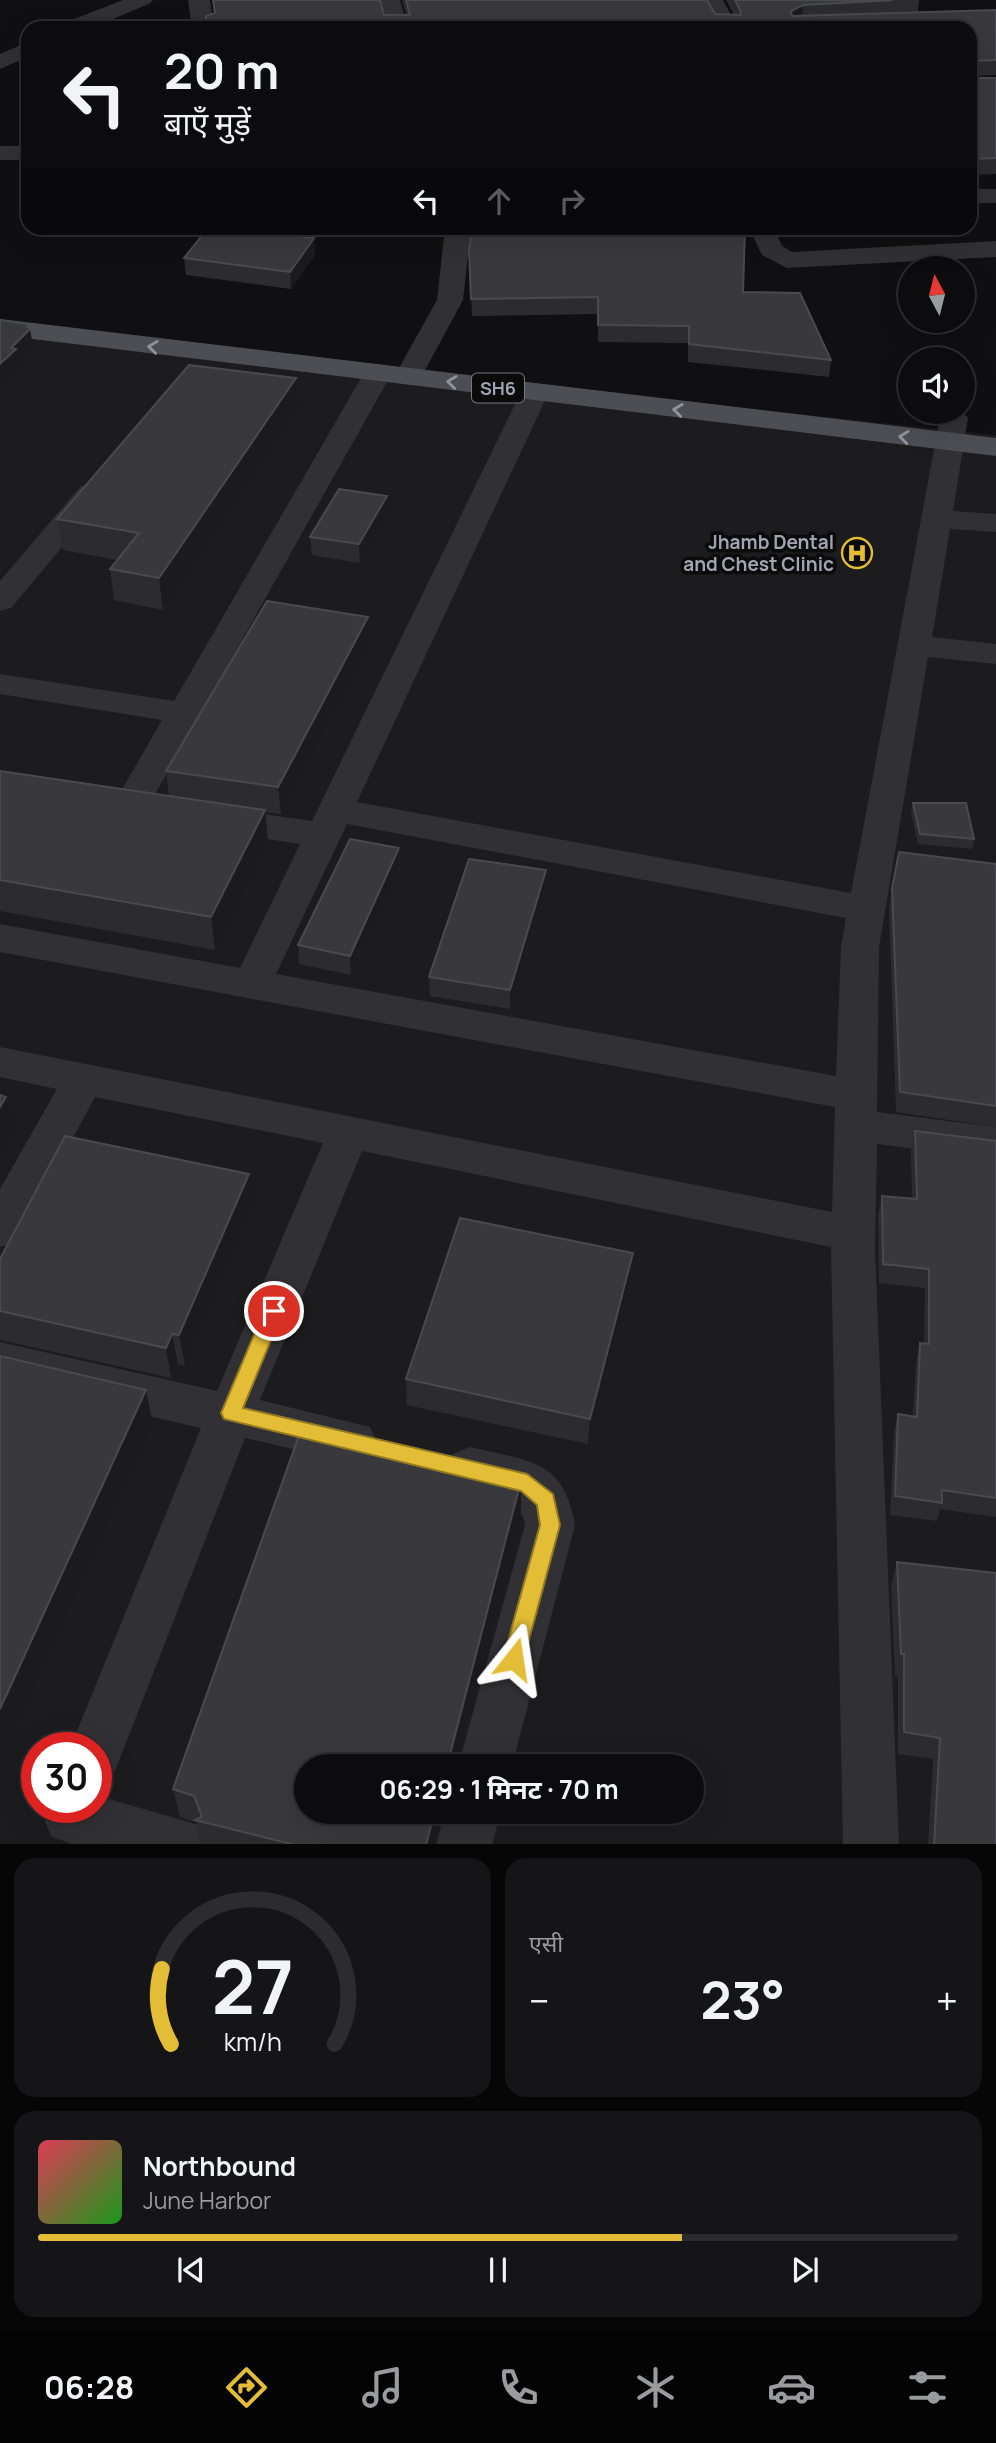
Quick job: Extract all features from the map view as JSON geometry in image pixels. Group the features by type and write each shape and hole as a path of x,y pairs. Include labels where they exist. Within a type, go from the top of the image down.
{"main road":[{"name":"SH6","path":"0,306 535,392 951,430 996,423"},
{"name":"SH6","path":"0,327 200,364 403,369 951,430 996,447"}],"street":[{"path":"90,21 142,0"},
{"path":"199,0 202,21"},
{"path":"389,0 395,21"},
{"path":"712,0 723,21"},
{"path":"0,62 21,52"},
{"path":"0,153 21,153"},
{"path":"977,196 996,195"},
{"path":"130,807 183,713 450,300 457,235"},
{"path":"765,235 771,250 787,260 996,249"},
{"path":"252,984 535,392"},
{"path":"871,1844 853,1234 860,947 867,909 896,857 913,645 951,430"},
{"path":"0,601 113,467"},
{"path":"935,519 996,523"},
{"path":"913,645 996,654"},
{"path":"0,684 183,713"},
{"path":"91,801 178,814 329,822 867,909"},
{"path":"0,938 252,984 856,1110 996,1143"},
{"path":"0,1062 853,1234"},
{"path":"0,1229 84,1079"},
{"path":"104,1732 231,1413 349,1132"},
{"path":"0,1362 527,1483 546,1500 550,1525 488,1754"},
{"path":"68,1823 177,1844"},
{"path":"464,1844 469,1824"}],"shaded area":[{"path":"0,330 996,435 996,1844 0,1844"}],"building":[{"path":"213,0 380,0 384,15 410,15 406,0 707,0 715,14 741,15 735,0 893,0 803,5 791,11 792,16 996,10 996,60 977,61 977,21 206,21 206,16 215,13"},
{"path":"977,78 996,78 996,158 977,159"},
{"path":"202,235 288,235 314,238 290,272 184,258"},
{"path":"471,235 745,235 743,292 800,293 831,360 689,344 689,326 598,325 598,297 471,299"},
{"path":"0,320 25,324 30,329 11,348 16,349 0,364"},
{"path":"189,365 296,378 159,578 110,569 139,533 57,519"},
{"path":"339,489 387,496 359,544 310,537"},
{"path":"267,601 368,617 278,787 166,771"},
{"path":"0,771 265,810 211,917 0,880"},
{"path":"913,803 966,803 974,839 920,834"},
{"path":"350,839 399,848 350,956 298,945"},
{"path":"899,852 996,864 996,1106 900,1092 892,888"},
{"path":"469,859 546,870 510,990 429,977"},
{"path":"0,1095 6,1097 0,1107"},
{"path":"915,1131 996,1141 996,1498 942,1490 942,1503 895,1496 898,1414 917,1417 920,1343 929,1344 929,1269 883,1264 882,1196 917,1199"},
{"path":"65,1136 249,1174 179,1335 172,1334 166,1348 0,1311 0,1259"},
{"path":"460,1218 633,1253 590,1419 406,1379"},
{"path":"0,1356 146,1390 0,1709"},
{"path":"302,1427 512,1474 521,1481 450,1754 294,1754 294,1824 432,1824 426,1844 291,1844 195,1820 202,1817 194,1796 173,1789"},
{"path":"897,1562 996,1573 996,1844 934,1844 940,1738 904,1732 904,1654 901,1654"}],"place":[{"name":"Jhamb Dental and Chest Clinic","path":"857,553"}],"route":[{"path":"274,1311 231,1413 527,1483 546,1500 550,1525 514,1659"}]}
